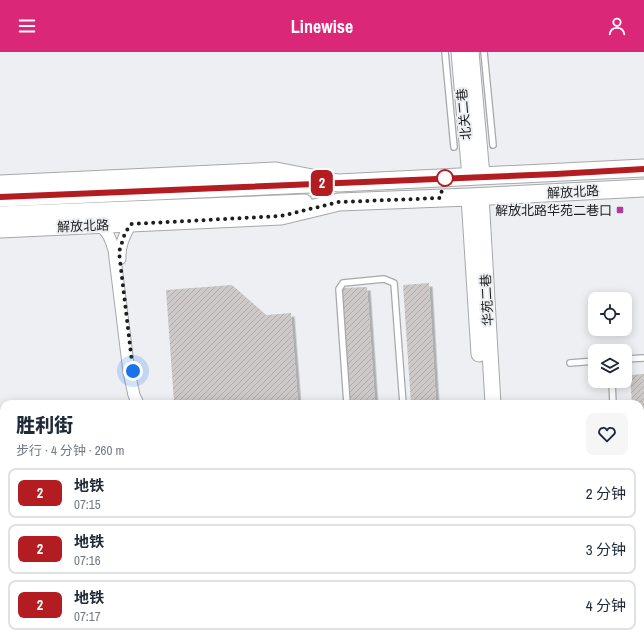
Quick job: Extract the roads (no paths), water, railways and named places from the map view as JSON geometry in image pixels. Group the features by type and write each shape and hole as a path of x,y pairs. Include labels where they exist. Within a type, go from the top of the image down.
{"main road":[{"name":"解放北路","path":"0,184 276,171 338,183 644,168"},
{"path":"0,198 338,183"},
{"name":"解放北路","path":"0,215 475,197 644,188"},
{"name":"解放北路","path":"0,229 281,216 339,202"}],"street":[{"name":"北关二巷","path":"459,52 476,176"},
{"name":"北关二巷","path":"471,52 476,176"},
{"name":"华苑二巷","path":"475,197 483,400"},
{"name":"华苑二巷","path":"475,197 493,400"},
{"path":"131,224 125,233 119,252 133,371 141,400"},
{"path":"99,225 106,231 114,250 129,372 136,400"}],"lane":[{"path":"445,52 454,147"},
{"path":"484,52 493,145"},
{"path":"347,400 339,289 342,283 384,279 394,283 403,400"},
{"path":"632,359 644,358"},
{"path":"570,363 588,362"},
{"path":"612,388 613,400"}],"metro line":[{"name":"2","path":"0,197 644,169"}],"place":[{"name":"解放北路华苑二巷口","path":"620,210"}]}
